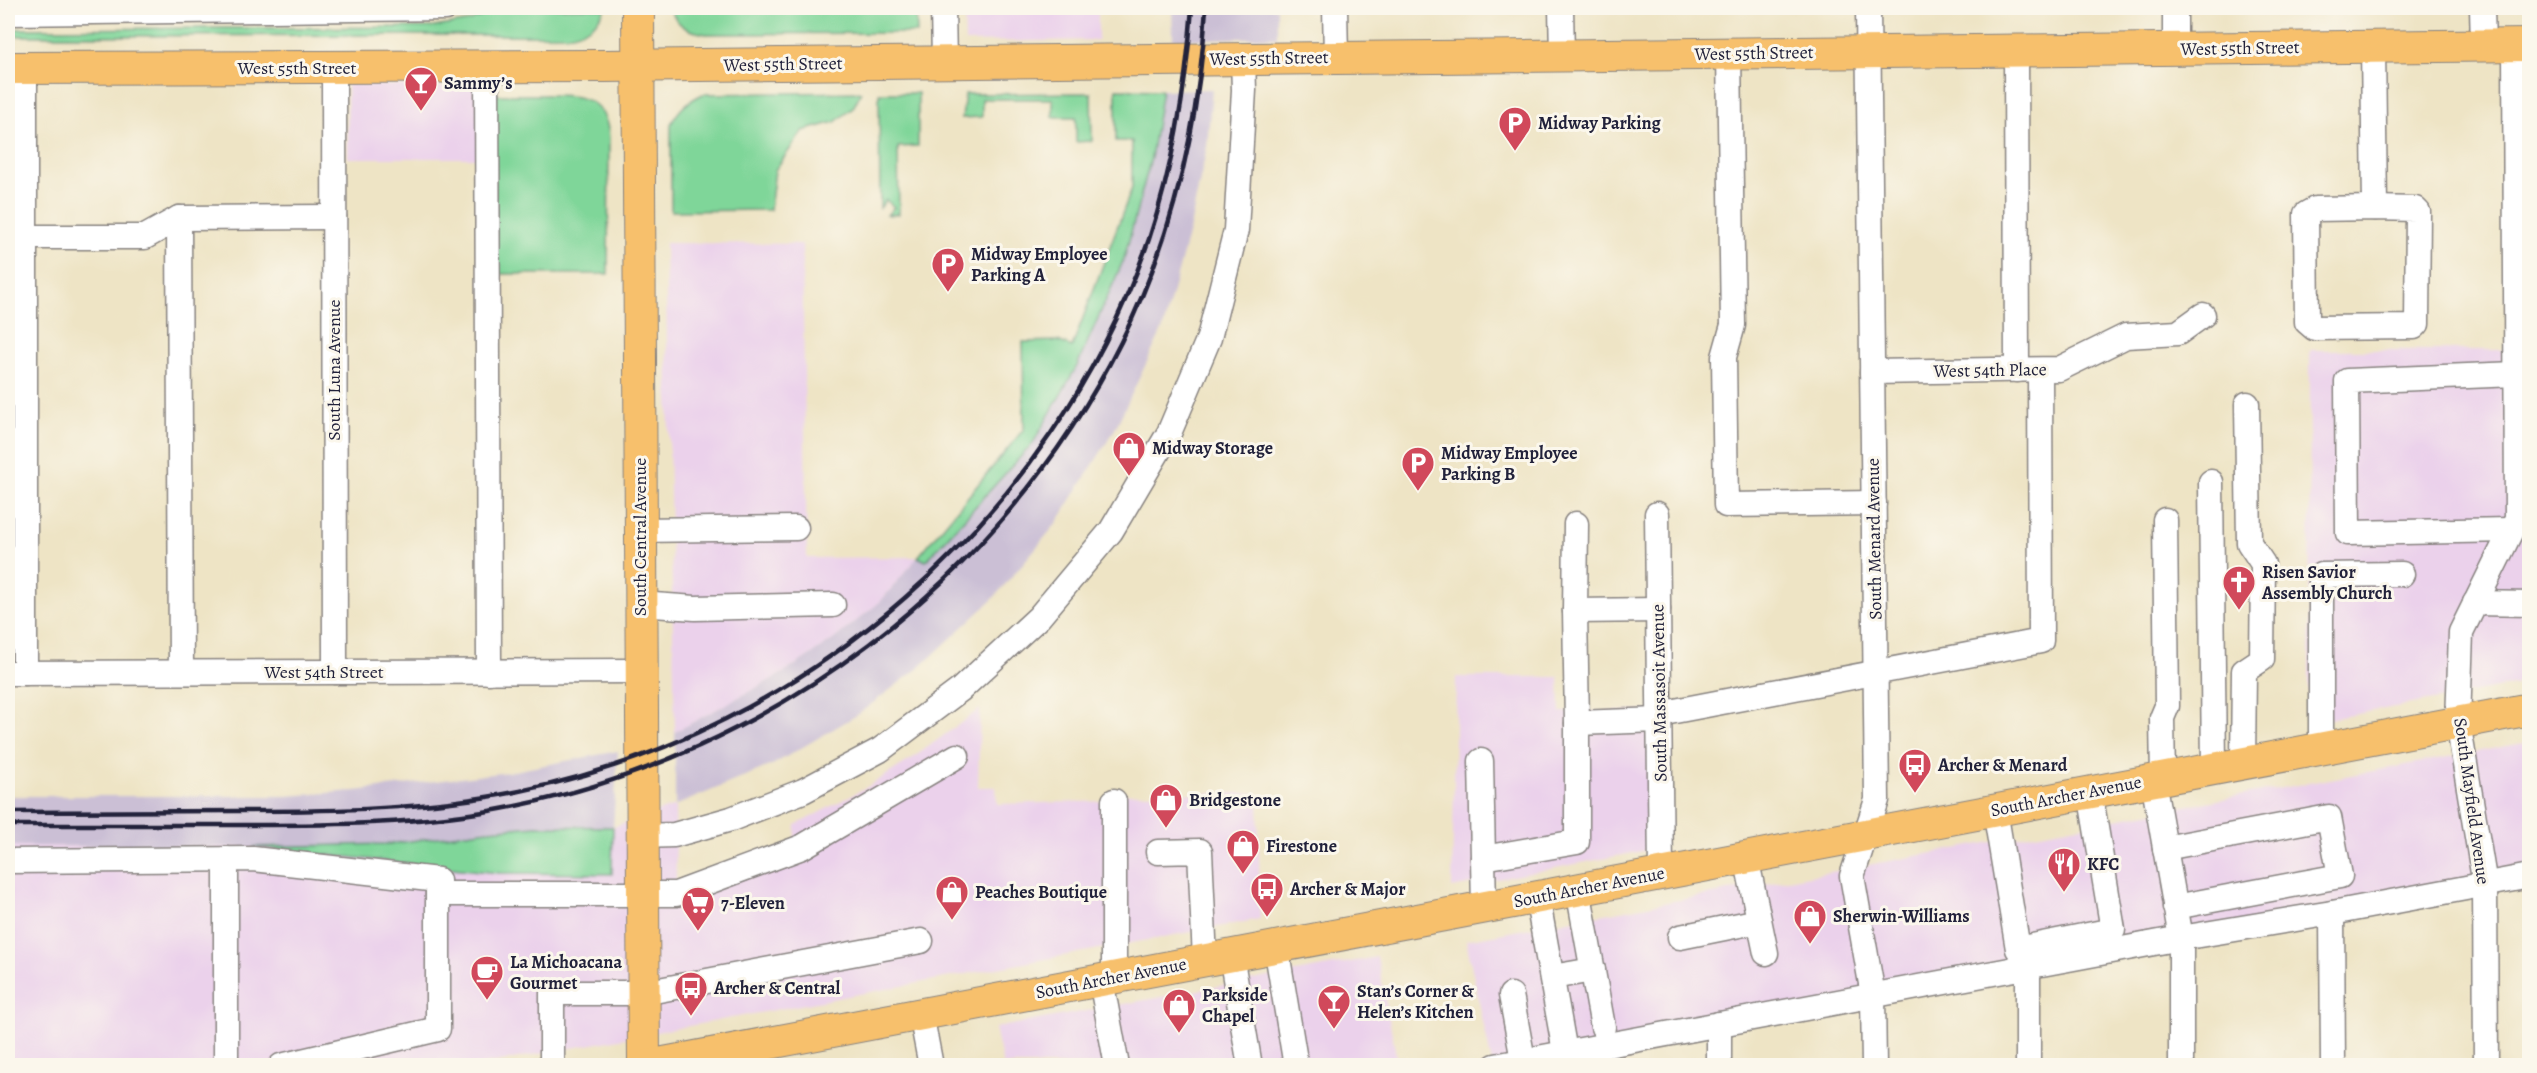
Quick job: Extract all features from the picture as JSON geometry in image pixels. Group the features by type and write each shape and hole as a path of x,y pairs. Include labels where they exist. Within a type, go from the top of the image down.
{"main road":[{"name":"South Central Avenue","path":"638,8 641,895 646,1065"},
{"name":"West 55th Street","path":"16,68 639,66 2522,45"},
{"name":"South Archer Avenue","path":"646,1065 762,1055 921,1014 2529,709"}],"street":[{"path":"11,11 445,8"},
{"path":"944,8 944,62"},
{"path":"1335,8 1336,57"},
{"path":"1561,8 1562,55"},
{"name":"South Menard Avenue","path":"1868,8 1877,800 1852,876 1873,995 1874,1065"},
{"path":"2175,8 2175,49"},
{"path":"2482,8 2483,45"},
{"name":"South Mayfield Avenue","path":"2486,1065 2485,885 2458,722 2461,632 2517,519 2516,374 2522,45"},
{"path":"2373,47 2375,208"},
{"path":"1577,723 1659,717 2041,641 2016,51"},
{"path":"1729,53 1733,325 1724,357 1726,505 1874,503"},
{"path":"641,836 674,835 731,819 803,791 880,750 960,690 1039,617 1111,531 1169,433 1209,338 1236,230 1244,58"},
{"path":"487,67 489,672"},
{"path":"16,68 16,133 25,237 16,673"},
{"name":"South Luna Avenue","path":"334,68 335,672"},
{"path":"2375,208 2415,209 2418,212 2417,324 2414,327 2314,328 2309,326 2307,322 2306,214 2314,209 2375,208"},
{"path":"25,237 144,237 179,218 334,217"},
{"path":"179,218 181,672"},
{"name":"West 54th Place","path":"1872,372 2059,369 2126,336 2178,333 2203,315"},
{"path":"2511,530 2348,533 2347,381 2516,374"},
{"path":"2228,766 2244,671 2262,659 2263,564 2249,543 2247,404"},
{"path":"2211,482 2228,766"},
{"name":"South Massasoit Avenue","path":"1657,514 1661,873"},
{"path":"2165,520 2167,706 2162,718 2158,779 2165,848 2181,938 2181,1065"},
{"path":"1483,858 1577,842 1576,524"},
{"path":"640,530 796,528"},
{"path":"2321,748 2321,575 2402,574"},
{"path":"2475,603 2529,604"},
{"path":"640,604 695,608 833,605"},
{"path":"1575,611 1658,610"},
{"name":"West 54th Street","path":"16,673 640,671"},
{"path":"438,894 676,894 802,847 957,756"},
{"path":"1481,761 1484,907"},
{"path":"1995,810 2018,949 2113,930 2090,792"},
{"path":"1114,801 1107,979 1117,1065"},
{"path":"2165,848 2329,817 2340,876 2175,907"},
{"path":"1158,852 1200,850 1218,957 1250,1065"},
{"path":"1746,857 1766,953"},
{"path":"226,859 226,1065"},
{"path":"8,861 252,859 438,880 438,1029 281,1065"},
{"path":"1495,1065 1523,1060 1565,1059 1719,1024 2529,876"},
{"path":"1578,889 1604,1028"},
{"path":"1537,896 1565,1059"},
{"path":"2332,913 2333,1065"},
{"path":"1680,937 1759,921"},
{"path":"552,1065 552,993 643,993 921,941"},
{"path":"1276,946 1296,1065"},
{"path":"2028,967 2028,1065"},
{"path":"1552,977 1593,970"},
{"path":"1511,995 1523,1060"},
{"path":"921,1014 931,1065"},
{"path":"1719,1024 1719,1065"}],"shaded area":[{"path":"964,8 1098,8 1098,40 965,42"},
{"path":"1172,8 1277,8 1277,37 1173,40"},
{"path":"347,84 487,88 487,158 348,158"},
{"path":"8,86 12,86 12,179 8,179"},
{"path":"1212,89 1207,146 1190,227 1163,328 1114,431 1056,524 992,600 920,667 857,715 774,764 675,806 675,732 785,672 833,640 880,602 918,557 926,561 1033,443 1077,366 1124,259 1151,158 1162,90"},
{"path":"665,243 802,244 807,558 918,557 880,602 833,640 785,672 675,732"},
{"path":"2310,350 2529,350 2529,682 2309,723"},
{"path":"1456,677 1559,677 1560,712 1650,711 1648,850 1452,888"},
{"path":"980,709 978,787 996,787 997,804 1114,801 1114,794 1258,793 1260,919 480,1065 8,1066 8,846 253,847 390,844 488,830 613,827 675,806 676,887 794,843 796,825 867,787 910,760"},
{"path":"2529,742 2529,873 1492,1064 1466,940"},
{"path":"618,751 613,827 536,826 488,830 390,844 253,847 8,846 8,796 286,796 355,791 509,772"},
{"path":"1377,957 1398,1065 1003,1065 995,1028"}],"green space":[{"path":"502,8 605,8 599,19 590,27 567,35 8,36 8,29 434,27 470,21"},
{"path":"670,8 916,8 917,33 706,34 684,27"},
{"path":"1116,89 1162,90 1151,158 1124,259 1077,366 1033,443 926,561 918,557 1024,429 1023,342 1058,341 1072,347 1132,188 1132,141 1116,141"},
{"path":"861,92 853,108 835,122 803,131 775,170 770,210 671,211 671,124 684,106 693,100 703,94"},
{"path":"879,93 918,93 918,146 898,147 899,214 887,215 894,207 886,200 880,208"},
{"path":"1091,93 1092,141 1076,142 1076,117 1053,117 1053,99 982,99 982,117 962,118 965,94"},
{"path":"494,95 570,96 590,101 603,114 609,138 608,274 496,274"},
{"path":"536,826 613,827 612,874 499,873 253,847 390,844 488,830"}],"railway":[{"path":"8,812 343,810 414,806 520,791 625,762 726,719 820,664 906,597 984,520 1051,434 1106,340 1149,239 1158,211 1178,125 1192,8"},
{"path":"8,825 342,824 410,821 477,813 511,807 607,782 699,746 787,700 869,644 944,580 1012,508 1071,428 1121,342 1139,303 1169,221 1190,137 1206,8"}],"place":[{"name":"Sammy’s","path":"421,112"},
{"name":"Midway Parking","path":"1515,152"},
{"name":"Midway Employee Parking A","path":"948,293"},
{"name":"Midway Storage","path":"1129,477"},
{"name":"Midway Employee Parking B","path":"1418,492"},
{"name":"Risen Savior Assembly Church","path":"2239,611"},
{"name":"Archer & Menard","path":"1915,794"},
{"name":"Bridgestone","path":"1166,829"},
{"name":"Firestone","path":"1243,875"},
{"name":"KFC","path":"2064,893"},
{"name":"Archer & Major","path":"1267,918"},
{"name":"Peaches Boutique","path":"952,921"},
{"name":"7-Eleven","path":"698,932"},
{"name":"Sherwin-Williams","path":"1810,945"},
{"name":"La Michoacana Gourmet","path":"487,1001"},
{"name":"Archer & Central","path":"691,1017"},
{"name":"Stan’s Corner & Helen’s Kitchen","path":"1334,1030"},
{"name":"Parkside Chapel","path":"1179,1034"}]}
